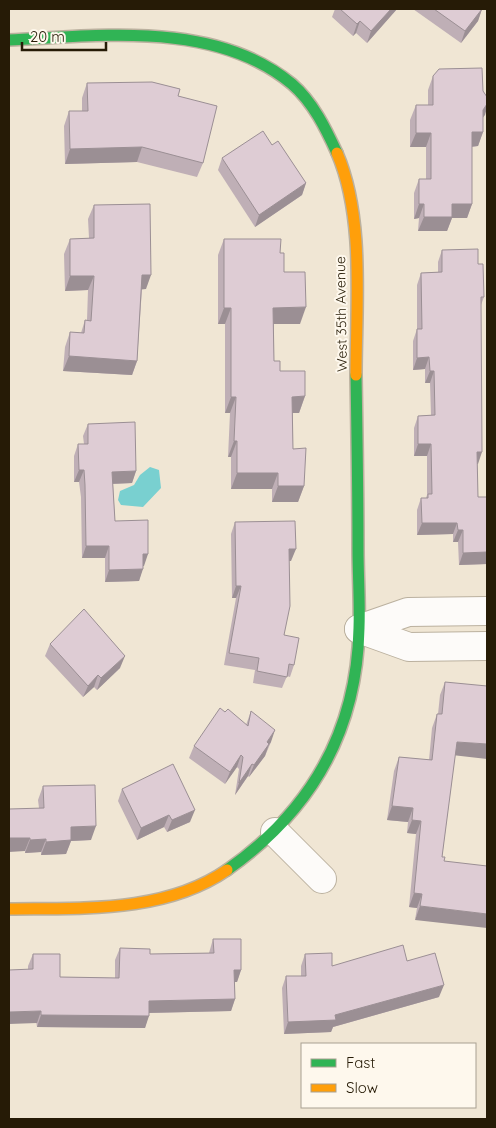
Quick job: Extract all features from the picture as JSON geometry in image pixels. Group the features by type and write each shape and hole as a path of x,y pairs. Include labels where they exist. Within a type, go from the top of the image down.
{"street":[{"name":"West 35th Avenue","path":"9,40 158,35 194,39 228,49 272,69 299,90 319,115 336,146 347,179 355,226 359,630 357,669 345,720 327,763 306,795 275,832 216,877 191,889 165,898 130,904 9,910"},
{"path":"359,630 408,612 487,611"},
{"path":"359,630 409,647 487,646"},
{"path":"275,832 322,879"}],"water":[{"path":"150,467 159,470 161,488 143,507 121,505 118,500 120,491 134,485 140,475"}],"building":[{"path":"340,9 391,9 371,31 360,21 357,24"},
{"path":"434,9 482,9 465,31"},
{"path":"482,68 483,91 487,97 487,104 483,110 483,132 472,132 472,204 452,204 452,217 424,217 424,204 419,204 419,179 431,179 431,133 416,133 416,105 433,105 433,76 439,69"},
{"path":"152,82 180,89 178,96 217,106 203,163 142,147 70,149 69,111 88,111 87,83"},
{"path":"263,131 272,145 278,141 306,183 259,215 222,158"},
{"path":"150,204 151,275 142,275 137,361 69,356 70,332 84,333 85,320 91,321 94,276 70,276 70,239 94,238 94,205"},
{"path":"224,239 281,239 280,253 284,253 284,272 305,272 306,307 273,308 274,361 280,361 280,371 305,371 305,396 292,397 293,449 306,448 304,486 278,486 278,473 237,473 237,441 234,441 236,397 231,397 231,308 224,308"},
{"path":"478,249 478,264 483,264 484,297 481,297 482,452 477,452 478,497 487,497 487,552 463,553 463,530 458,530 457,523 422,523 421,498 428,498 428,494 432,494 431,444 418,444 418,416 435,415 434,371 430,371 429,357 417,358 417,329 422,329 421,273 442,272 442,250"},
{"path":"135,422 136,471 112,472 115,521 148,520 148,554 143,554 143,569 109,570 109,546 86,546 84,470 79,470 78,444 88,444 88,424"},
{"path":"295,521 296,549 289,549 290,606 284,635 299,638 294,665 289,664 287,677 257,671 259,658 229,653 241,586 236,586 235,522"},
{"path":"84,609 125,656 101,678 98,675 88,686 50,644"},
{"path":"445,682 487,686 487,744 457,742 442,857 445,857 444,861 487,866 487,914 420,906 422,894 414,893 421,821 412,820 413,808 392,806 399,757 432,760 437,714 442,714"},
{"path":"220,708 225,712 228,709 248,726 251,711 275,730 267,742 269,744 239,783 243,757 241,755 230,772 194,746"},
{"path":"173,764 195,810 172,820 169,815 141,828 122,789"},
{"path":"95,785 96,826 71,827 71,840 46,842 46,839 9,838 9,809 44,808 43,786"},
{"path":"213,939 241,939 241,970 234,970 235,999 149,1001 149,1016 41,1015 41,1011 9,1012 9,970 33,969 33,954 60,954 60,977 119,978 120,948 150,949 150,954 214,953"},
{"path":"403,945 407,961 435,953 444,985 335,1015 336,1020 288,1022 286,976 306,976 305,954 332,953 332,966"}],"traffic: fast":[{"path":"9,40 81,36 156,36 193,41 228,50 262,64 300,91 313,107 337,153"},
{"path":"227,870 257,847 283,822 305,795 324,766 339,735 349,701 356,666 359,628 356,375"}],"traffic: slow":[{"path":"337,153 346,178 352,205 355,233 357,262 356,375"},
{"path":"9,909 94,908 150,901 177,894 203,884 227,870"}]}
